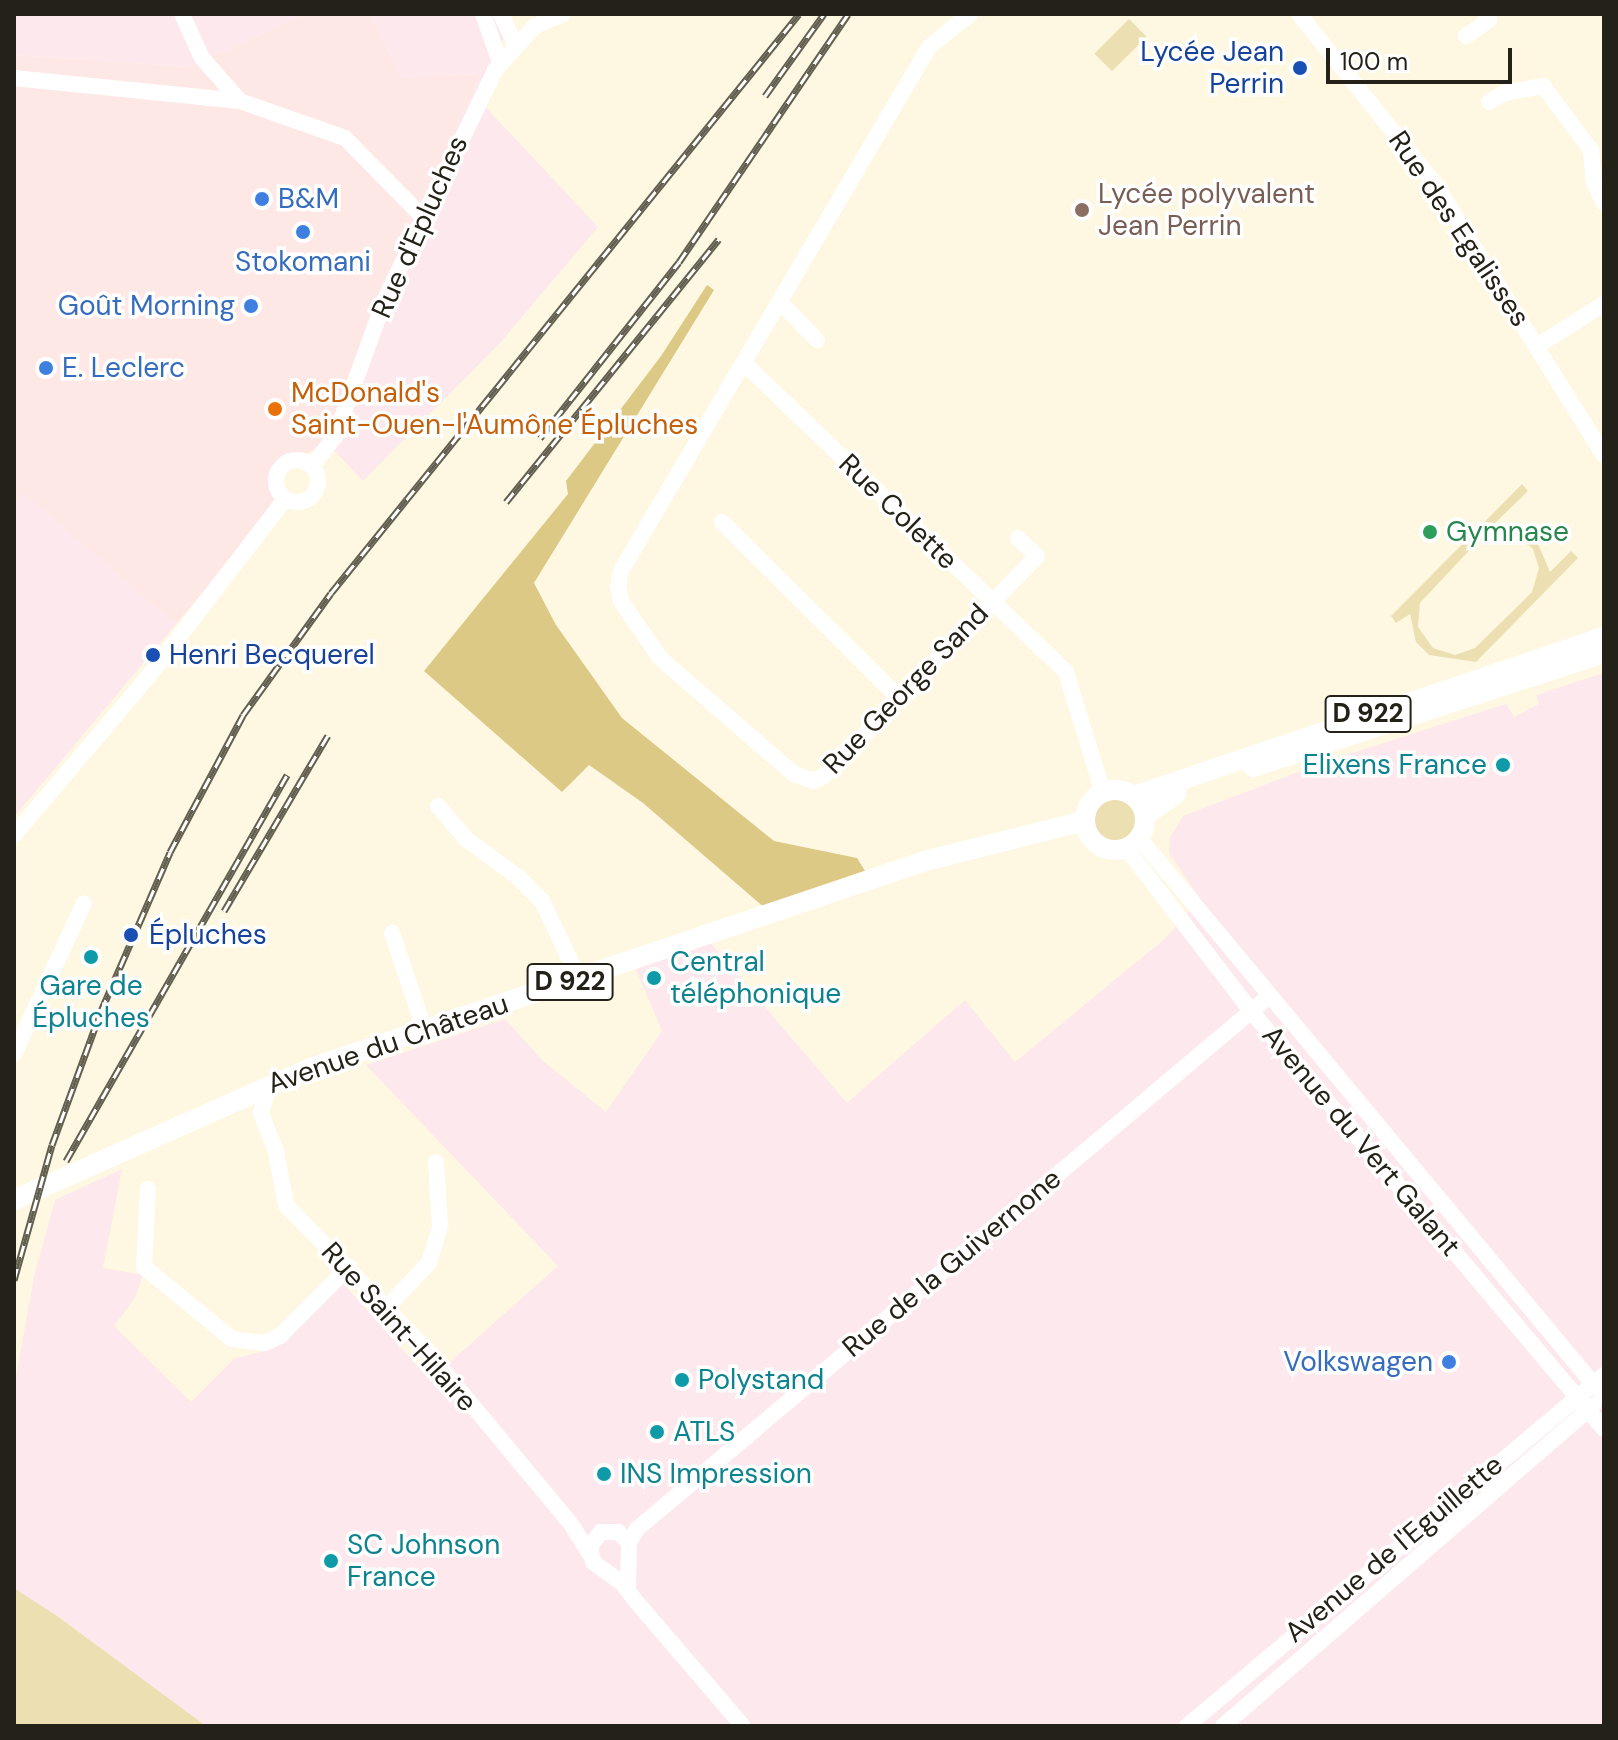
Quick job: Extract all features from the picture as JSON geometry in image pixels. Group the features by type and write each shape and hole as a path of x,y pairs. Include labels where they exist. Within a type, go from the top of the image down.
{"main road":[{"name":"D 922","path":"1134,796 1604,637"},
{"name":"D 922","path":"1145,816 1189,788 1604,653"},
{"path":"1115,789 1134,796 1145,816 1132,843 1102,847 1087,833 1084,821 1094,797 1115,789"},
{"name":"Avenue du Château","path":"17,1199 269,1085 925,861 1084,821"}],"street":[{"path":"182,14 202,58 240,101"},
{"path":"483,14 500,62"},
{"path":"501,14 515,44"},
{"name":"Rue d'Epluches","path":"312,466 335,437 385,299 500,62 535,26 563,14"},
{"name":"Rue George Sand","path":"970,14 929,47 869,155 621,571 621,601 660,658 794,774 813,781 824,776 1037,556 1018,538"},
{"name":"Rue des Egalisses","path":"1299,14 1435,184 1604,455"},
{"path":"1466,36 1489,20 1486,14"},
{"path":"14,78 240,101 345,138 423,217"},
{"path":"1489,102 1504,93 1543,86 1591,150 1594,182 1604,203"},
{"path":"780,302 817,340"},
{"path":"1537,346 1604,304"},
{"name":"Rue Colette","path":"745,364 1066,672 1103,792"},
{"path":"300,460 312,466 318,479 312,497 298,503 285,499 277,487 282,467 300,460"},
{"path":"14,835 148,677 285,499"},
{"path":"722,522 898,697"},
{"path":"438,806 466,839 518,877 542,901 579,979"},
{"name":"Avenue du Vert Galant","path":"1132,843 1598,1380 1604,1398"},
{"name":"Avenue du Vert Galant","path":"1132,843 1251,1011 1604,1429"},
{"path":"14,1054 84,903"},
{"path":"392,933 425,1031"},
{"name":"Rue de la Guivernone","path":"623,1534 1267,998"},
{"path":"236,1099 261,1113 269,1085"},
{"name":"Rue Saint-Hilaire","path":"261,1113 276,1152 286,1205 388,1306 571,1524 596,1566 608,1571 628,1590 743,1726"},
{"path":"388,1306 429,1263 440,1226 436,1162"},
{"path":"148,1189 144,1267 232,1339 265,1343 280,1336 349,1267"},
{"name":"Avenue de l'Eguillette","path":"1223,1726 1581,1402 1598,1380"},
{"name":"Avenue de l'Eguillette","path":"1187,1726 1581,1402 1604,1398"},
{"path":"571,1524 584,1531 623,1534"},
{"path":"590,1554 594,1538 623,1534"},
{"path":"623,1534 628,1590"},
{"path":"608,1571 625,1565"}],"shaded area":[{"path":"14,14 306,14 190,67 14,55"},
{"path":"306,14 371,14 401,78 481,74 388,279 328,444 278,465 277,503 176,624 24,494 14,503 14,55 190,67"},
{"path":"371,14 496,14 506,33 477,98 598,227 500,343 363,481 328,444 388,279 481,74 401,78"},
{"path":"1129,19 1147,37 1112,71 1094,54"},
{"path":"707,285 714,290 534,583 556,625 622,718 774,841 857,858 865,871 765,908 643,803 589,765 562,792 424,671 568,494 566,481 661,356"},
{"path":"1522,484 1528,491 1492,526 1517,527 1535,537 1550,572 1571,551 1578,558 1476,662 1429,655 1416,642 1410,614 1396,623 1391,616","holes":["1501,533 1519,537 1533,549 1539,568 1532,592 1475,648 1455,655 1433,648 1418,627 1420,603 1478,541"]},
{"path":"24,493 176,624 14,817 14,503"},
{"path":"1604,673 1604,1726 206,1726 14,1588 14,1388 34,1277 55,1200 122,1169 103,1268 143,1275 135,1298 114,1326 191,1402 234,1359 273,1349 340,1280 430,1380 558,1266 366,1065 505,1019 543,1061 606,1112 662,1031 634,965 709,941 847,1103 965,1000 1015,1062 1167,937 1200,898 1169,853 1170,838 1183,816 1327,761 1506,704 1514,717 1539,704 1536,695"},
{"path":"1114,797 1129,804 1136,819 1129,834 1114,841 1099,834 1092,819 1099,804"},
{"path":"14,1588 57,1616 206,1726 14,1726"}],"railway":[{"path":"14,1280 52,1145 101,1011 170,852 243,715 331,593 799,14"},
{"path":"765,96 824,14"},
{"path":"540,438 679,262 848,14"},
{"path":"506,502 719,239"},
{"path":"224,911 328,735"},
{"path":"66,1161 287,775"}],"place":[{"name":"Lycée Jean Perrin","path":"1300,68"},
{"name":"B&M","path":"262,199"},
{"name":"Lycée polyvalent Jean Perrin","path":"1082,210"},
{"name":"Stokomani","path":"303,232"},
{"name":"Goût Morning","path":"251,306"},
{"name":"E. Leclerc","path":"46,368"},
{"name":"McDonald's Saint-Ouen-l'Aumône Épluches","path":"275,409"},
{"name":"Gymnase","path":"1430,532"},
{"name":"Henri Becquerel","path":"153,655"},
{"name":"Elixens France","path":"1503,765"},
{"name":"Épluches","path":"131,935"},
{"name":"Gare de Épluches","path":"91,957"},
{"name":"Central téléphonique","path":"654,978"},
{"name":"Volkswagen","path":"1449,1362"},
{"name":"Polystand","path":"682,1380"},
{"name":"ATLS","path":"657,1432"},
{"name":"INS Impression","path":"604,1474"},
{"name":"SC Johnson France","path":"331,1561"}]}
